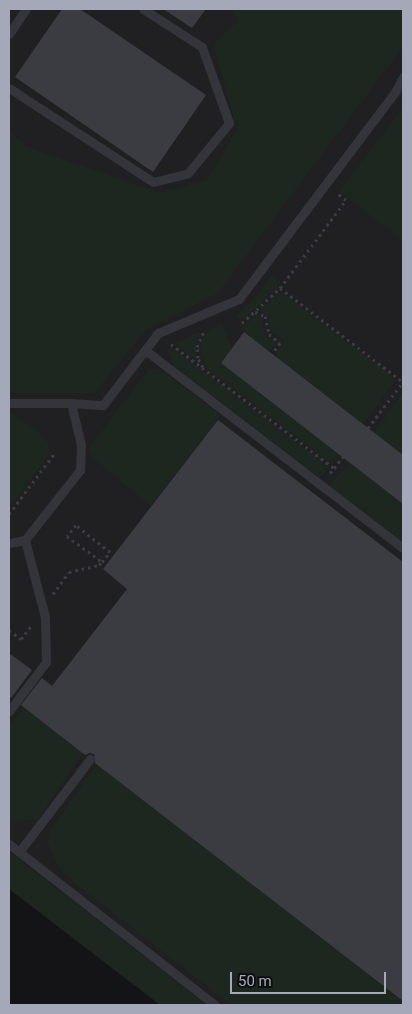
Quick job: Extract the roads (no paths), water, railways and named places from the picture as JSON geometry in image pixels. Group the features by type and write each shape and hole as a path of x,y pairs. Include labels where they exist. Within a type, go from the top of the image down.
{"lane":[{"path":"9,34 26,9"},
{"path":"9,88 152,182 188,173 229,123 202,47 143,9"},
{"path":"395,92 403,77"},
{"path":"9,403 103,405 158,333 239,299 395,92 403,84"},
{"path":"145,350 403,548"},
{"path":"9,543 25,540 80,470 81,443 71,403"},
{"path":"9,711 46,662 45,617 25,540"},
{"path":"19,852 90,759"},
{"path":"9,844 215,1005"}]}
